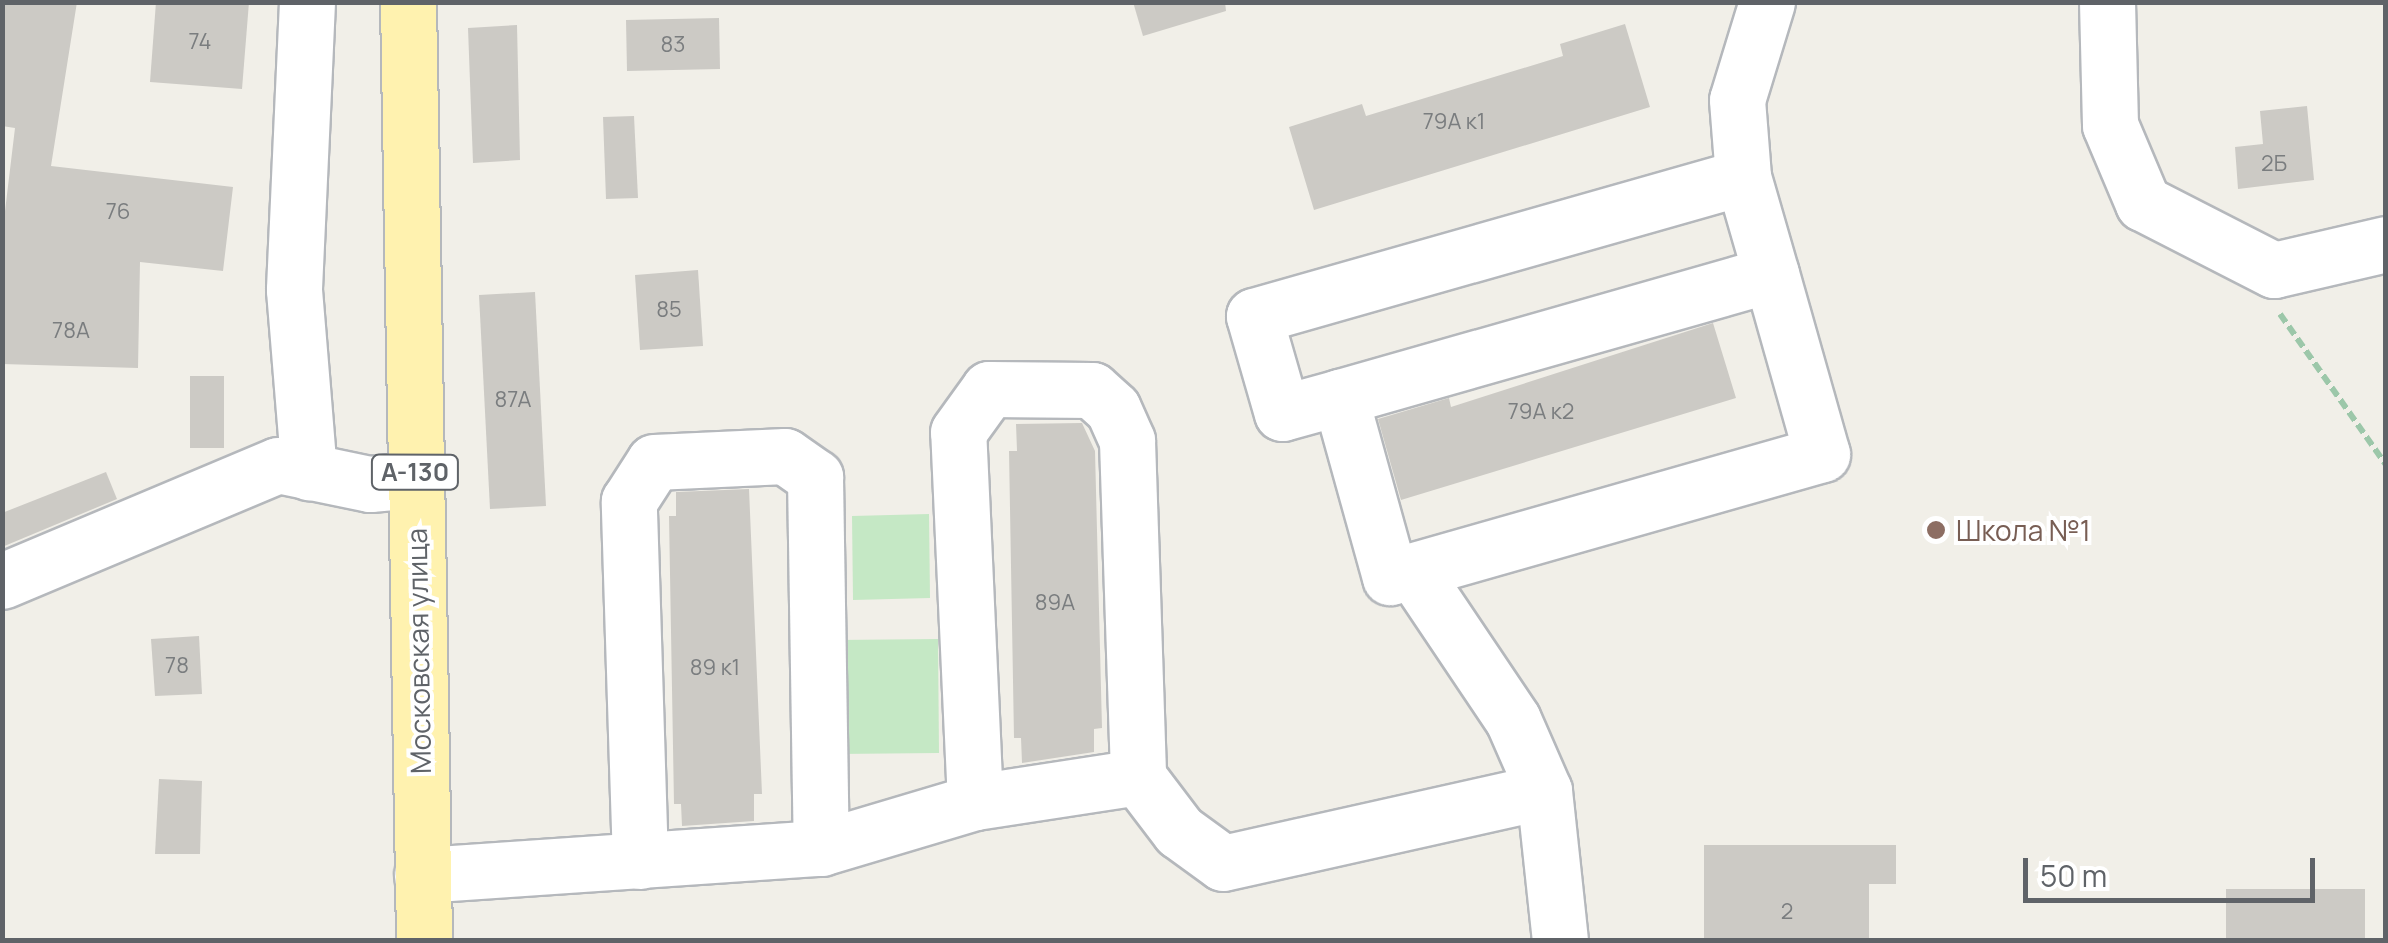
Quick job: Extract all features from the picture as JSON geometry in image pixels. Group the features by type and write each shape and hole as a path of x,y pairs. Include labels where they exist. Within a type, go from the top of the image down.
{"main road":[{"name":"Московская улица","path":"408,2 424,940"}],"street":[{"path":"307,2 294,290 310,472"},
{"path":"1340,397 1390,577 1822,454 1743,177 1737,100 1767,2"},
{"path":"2107,2 2110,125 2143,204 2274,270 2386,244"},
{"path":"1743,177 1254,316 1282,413 1771,274"},
{"path":"975,802 958,432 989,389 1092,390 1114,409 1127,441 1138,776 1179,831 1223,864 1544,792"},
{"path":"640,861 629,500 654,462 785,456 815,476 821,848"},
{"path":"2,580 278,465 370,484 415,480"},
{"path":"1413,570 1513,720 1544,792 1560,940"},
{"path":"422,875 821,848 975,802 1138,776"}],"path":[{"path":"2269,302 2316,356 2323,381 2386,465"}],"green space":[{"path":"929,514 930,598 853,600 852,516"},
{"path":"938,639 939,753 837,754 837,640"}],"building":[{"path":"2,2 77,2 51,166 233,187 223,271 140,262 138,368 2,364 2,236 15,128 2,126"},
{"path":"156,2 249,2 242,89 150,82"},
{"path":"1133,2 1225,2 1226,11 1143,36"},
{"path":"719,18 720,69 627,71 626,20"},
{"path":"1625,24 1650,107 1314,210 1289,127 1362,104 1366,116 1563,56 1560,44"},
{"path":"517,25 520,160 473,163 468,28"},
{"path":"2307,106 2314,180 2238,189 2235,147 2263,144 2260,111"},
{"path":"634,116 638,198 606,199 603,117"},
{"path":"698,270 703,346 640,350 635,275"},
{"path":"535,292 546,506 490,509 479,295"},
{"path":"1713,323 1736,398 1401,500 1378,419 1449,398 1451,407"},
{"path":"190,376 224,376 224,448 190,448"},
{"path":"1082,423 1095,451 1102,728 1094,729 1094,752 1022,763 1021,738 1014,738 1009,451 1017,451 1016,424"},
{"path":"106,472 117,499 2,547 2,513"},
{"path":"749,489 762,794 754,794 754,821 682,826 681,804 674,804 669,516 676,516 676,492"},
{"path":"199,636 202,694 155,696 151,639"},
{"path":"159,779 202,781 200,854 155,854"},
{"path":"1704,845 1896,845 1896,884 1869,884 1869,940 1704,940"},
{"path":"2226,889 2365,889 2365,940 2226,940"}],"place":[{"name":"Школа №1","path":"1936,530"}]}
